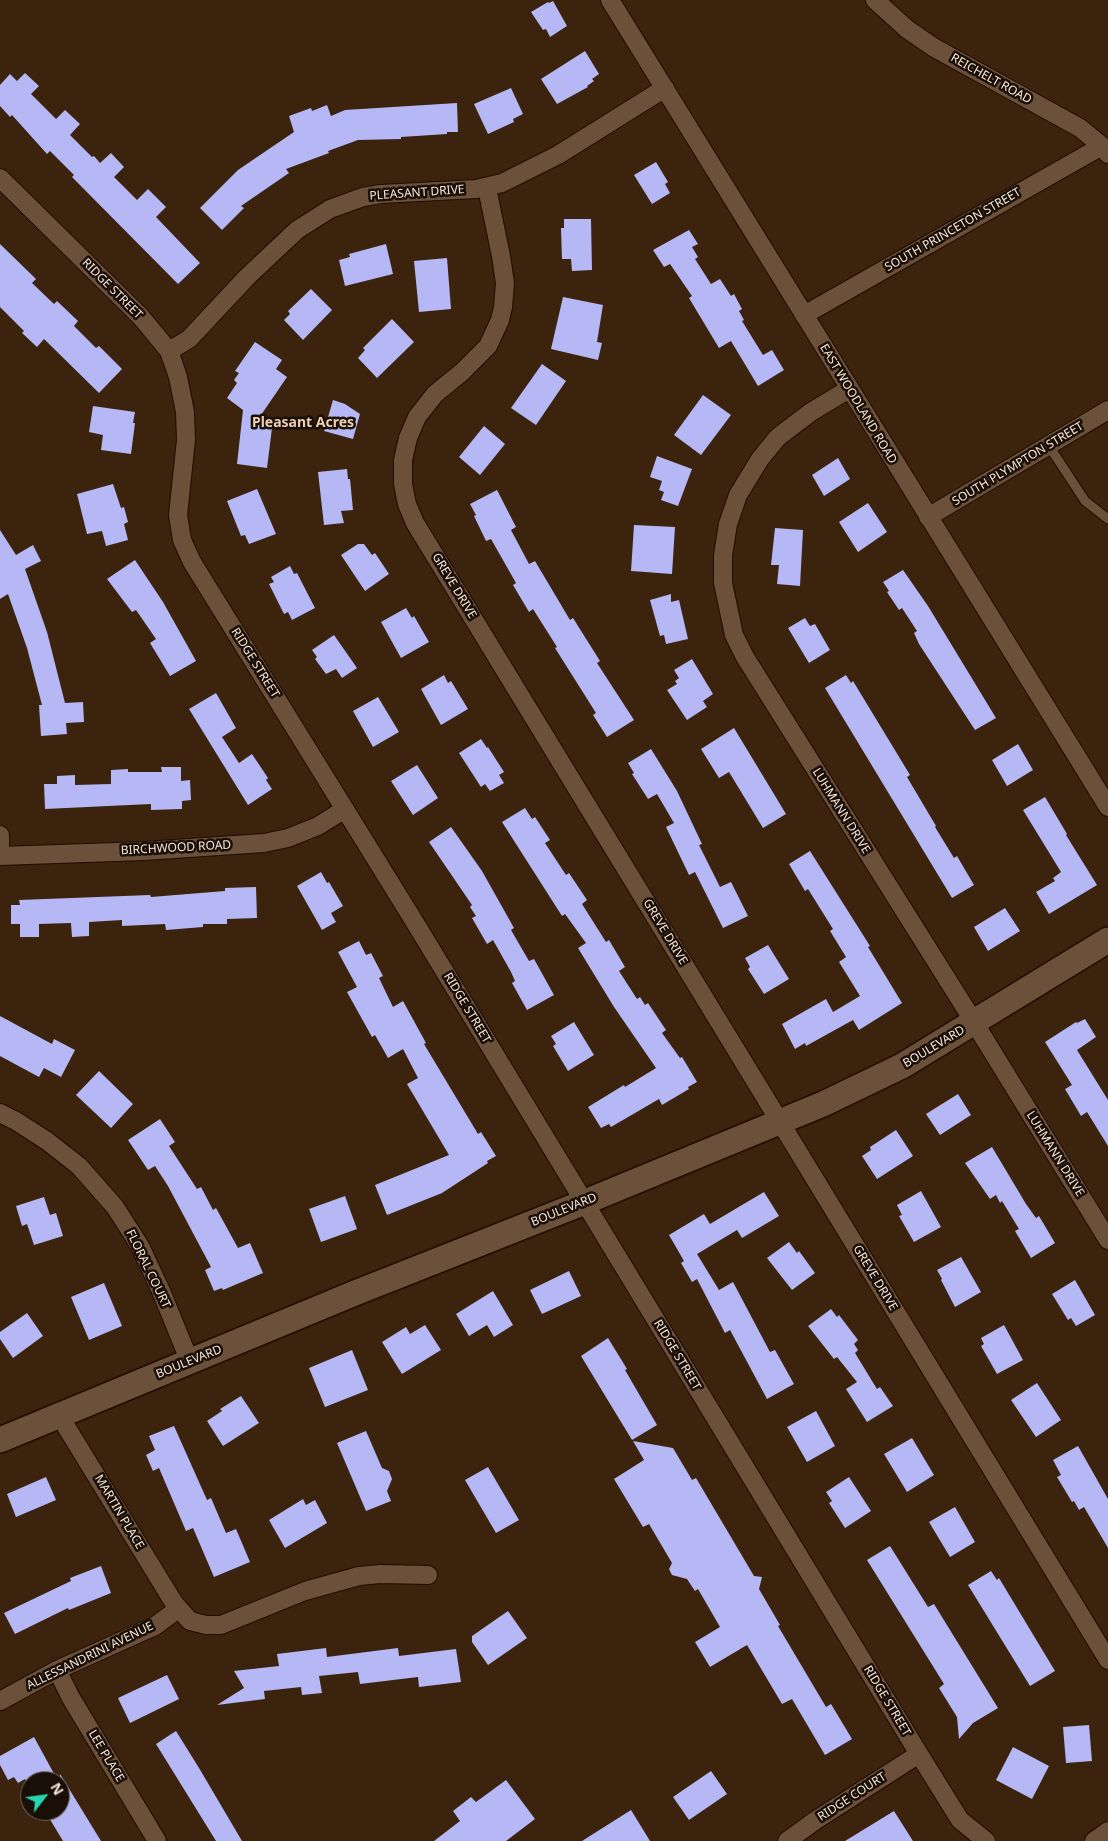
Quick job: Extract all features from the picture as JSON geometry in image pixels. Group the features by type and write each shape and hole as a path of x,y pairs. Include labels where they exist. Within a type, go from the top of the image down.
{"street":[{"name":"EAST WOODLAND ROAD","path":"610,0 1108,807"},
{"name":"REICHELT ROAD","path":"876,0 907,29 933,47 1080,128 1105,150"},
{"name":"PLEASANT DRIVE","path":"169,351 188,339 247,277 297,230 330,209 363,197 381,194 487,188 518,176 558,155 665,88"},
{"name":"SOUTH PRINCETON STREET","path":"804,314 1105,150"},
{"name":"RIDGE STREET","path":"0,178 6,195 141,317 169,351 178,377 185,412 186,440 178,515 182,540 192,562 585,1202 919,1754 960,1820 986,1841"},
{"name":"GREVE DRIVE","path":"487,188 502,256 505,283 504,306 488,346 462,372 435,394 417,417 408,438 403,460 403,484 407,504 415,522 1108,1660"},
{"name":"LUHMANN DRIVE","path":"849,389 787,429 768,448 747,478 733,507 722,555 723,583 734,635 745,657 1108,1240"},
{"name":"SOUTH PLYMPTON STREET","path":"928,517 1108,410"},
{"name":"BIRCHWOOD ROAD","path":"0,856 144,851 264,843 288,838 318,826 345,809"},
{"path":"0,835 0,856"},
{"name":"BOULEVARD","path":"0,1440 355,1293 780,1122 887,1074 1108,940"},
{"name":"FLORAL COURT","path":"0,1113 16,1120 79,1166 115,1208 140,1246 190,1362"},
{"name":"MARTIN PLACE","path":"59,1415 178,1609"},
{"path":"178,1609 190,1621 206,1625 221,1624 334,1582 359,1576 380,1574 428,1575"},
{"name":"ALLESSANDRINI AVENUE","path":"0,1701 57,1670 155,1626 178,1609"},
{"name":"LEE PLACE","path":"57,1670 70,1698 157,1841"},
{"name":"RIDGE COURT","path":"787,1841 816,1820 919,1754"},
{"path":"1094,1841 1108,1831"}],"lane":[{"path":"1049,446 1085,501 1108,519"}],"building":[{"path":"553,1 567,26 550,37 546,29 543,30 531,12"},
{"path":"585,51 599,74 592,79 594,81 588,87 557,104 541,79"},
{"path":"25,73 39,86 31,94 56,119 65,110 80,124 70,135 92,157 94,156 100,163 111,153 124,167 114,177 137,200 148,189 166,207 156,217 200,263 178,284 72,177 74,175 50,151 47,154 12,115 10,117 0,106 0,85 10,74 17,81"},
{"path":"511,88 523,114 513,119 514,122 488,134 474,104"},
{"path":"457,103 458,132 401,137 401,139 358,140 328,151 329,153 286,169 289,173 241,206 244,208 222,230 200,208 238,170 294,132 289,116 311,108 312,111 327,105 331,116 345,110"},
{"path":"656,162 668,182 665,184 670,193 652,204 634,175"},
{"path":"564,219 591,219 592,270 572,271 571,259 562,259 561,228 564,228"},
{"path":"689,230 698,244 692,247 698,257 695,259 711,284 720,279 731,296 734,294 742,309 739,311 744,320 742,321 763,355 772,350 784,370 758,386 731,341 719,348 689,298 692,296 670,264 664,267 653,250"},
{"path":"0,244 36,279 32,283 54,304 57,301 78,321 74,326 96,348 99,346 122,369 99,393 44,339 37,347 22,333 24,331 0,307"},
{"path":"386,244 393,274 345,286 339,260 350,257 349,254"},
{"path":"447,258 451,309 419,312 414,261"},
{"path":"311,289 332,310 303,340 284,320 290,314 288,311"},
{"path":"563,297 603,305 597,342 602,343 598,360 551,349"},
{"path":"392,319 414,342 377,378 358,358 365,350 363,348"},
{"path":"255,342 282,360 276,369 287,377 259,418 273,420 267,468 237,464 243,410 227,398 237,383 234,380 239,373 235,371"},
{"path":"542,364 566,381 536,425 511,408"},
{"path":"703,395 731,415 701,455 674,435"},
{"path":"333,400 345,404 360,414 353,439 324,431"},
{"path":"93,406 135,412 131,454 101,450 103,435 89,432"},
{"path":"484,426 505,444 480,475 459,457"},
{"path":"657,456 692,469 678,506 661,500 664,492 659,490 662,481 650,477"},
{"path":"838,458 850,479 824,496 812,475"},
{"path":"347,469 348,479 350,479 353,510 341,511 344,523 324,525 318,472"},
{"path":"113,484 121,508 124,507 128,522 124,524 128,540 106,546 102,531 87,534 77,494"},
{"path":"257,489 276,534 249,544 245,535 241,536 227,501"},
{"path":"497,490 516,527 511,530 529,564 535,561 570,620 573,618 600,661 597,663 634,720 607,737 593,715 596,713 555,648 557,647 533,609 529,612 513,585 516,583 491,539 486,541 474,516 476,515 470,504"},
{"path":"868,503 887,532 858,552 839,522"},
{"path":"634,525 675,527 672,574 631,571"},
{"path":"775,528 803,530 800,586 777,584 779,565 771,565"},
{"path":"0,530 16,555 33,545 41,561 25,569 47,632 65,703 83,702 84,722 66,723 67,734 41,736 39,705 42,705 27,648 8,594 0,599"},
{"path":"358,544 364,544 372,555 375,553 389,574 365,591 341,555"},
{"path":"135,560 163,602 196,661 170,676 150,643 156,639 136,610 132,612 107,579"},
{"path":"290,566 294,574 297,573 315,608 292,620 288,612 284,614 269,584 274,582 271,577"},
{"path":"903,570 928,606 996,718 975,730 919,644 914,633 917,631 902,608 899,610 887,592 889,591 883,582"},
{"path":"671,594 671,602 679,600 688,639 666,644 664,635 660,636 650,600"},
{"path":"406,608 412,618 414,616 429,642 401,658 381,622"},
{"path":"805,618 810,626 815,624 830,650 809,663 788,628"},
{"path":"334,635 357,668 342,678 336,669 326,674 315,659 317,657 312,650"},
{"path":"692,659 713,694 703,701 707,707 687,720 667,690 677,684 675,681 679,678 674,670"},
{"path":"444,675 448,683 451,681 468,709 441,725 421,689"},
{"path":"846,675 851,683 853,681 910,775 907,777 935,827 954,858 957,856 974,885 952,898 825,688"},
{"path":"216,693 236,728 222,737 239,763 252,754 268,778 266,780 272,789 248,805 189,709"},
{"path":"378,697 399,732 373,747 353,711"},
{"path":"734,728 786,814 763,828 729,772 719,778 701,749"},
{"path":"481,739 504,772 499,775 504,783 490,791 485,784 481,787 459,753"},
{"path":"1018,744 1033,770 1007,786 992,760"},
{"path":"651,749 677,791 702,844 699,845 720,887 731,882 748,916 723,928 695,872 689,875 666,827 674,823 657,794 648,799 632,774 634,773 628,763"},
{"path":"417,765 438,798 413,815 391,781"},
{"path":"161,767 181,767 181,781 190,780 191,800 182,801 182,809 151,810 151,804 45,809 44,784 57,784 57,776 75,775 75,785 111,784 111,770 128,769 128,772 162,772"},
{"path":"1045,797 1097,885 1049,914 1036,892 1055,881 1053,878 1061,872 1023,810"},
{"path":"525,808 532,819 535,817 550,840 545,843 566,875 569,873 587,900 582,904 606,942 609,940 625,967 619,971 637,999 640,997 645,1005 648,1003 666,1030 662,1033 680,1058 682,1057 697,1082 662,1105 659,1099 611,1127 609,1124 601,1128 588,1107 656,1068 614,1007 578,948 586,943 565,914 562,916 502,822"},
{"path":"451,827 482,871 514,928 511,930 529,961 534,959 554,995 527,1010 512,983 515,981 511,972 493,940 487,944 472,918 476,916 470,907 472,905 429,842"},
{"path":"810,851 870,946 868,947 902,1003 859,1030 853,1020 806,1046 805,1043 795,1049 782,1024 826,999 833,1012 860,996 839,962 846,957 830,931 833,929 808,889 805,891 789,864"},
{"path":"321,872 343,906 331,913 336,922 322,930 297,886"},
{"path":"256,887 257,918 227,919 227,924 203,924 203,927 166,930 165,924 122,926 122,920 89,922 89,936 72,937 71,923 39,924 39,937 20,937 20,924 11,924 11,905 20,905 19,900 150,895 151,897 225,891 225,888"},
{"path":"1005,908 1020,931 988,951 974,927"},
{"path":"359,941 366,955 371,953 383,976 379,978 393,1007 403,1001 426,1043 424,1044 478,1134 481,1132 496,1156 442,1193 387,1215 375,1185 449,1155 407,1084 418,1078 403,1049 388,1058 375,1035 372,1037 347,992 357,987 338,952"},
{"path":"768,945 789,979 764,994 748,969 750,967 745,958"},
{"path":"0,1016 52,1044 54,1039 75,1050 61,1077 44,1068 39,1077 0,1056"},
{"path":"1085,1019 1096,1037 1077,1050 1108,1100 1108,1146 1087,1112 1081,1116 1065,1089 1072,1085 1045,1042 1076,1022"},
{"path":"574,1022 594,1055 568,1071 553,1046 556,1044 551,1036"},
{"path":"99,1071 133,1104 111,1128 76,1095"},
{"path":"958,1094 971,1115 940,1135 926,1114"},
{"path":"160,1119 175,1142 169,1146 197,1189 201,1187 213,1210 216,1208 238,1248 250,1243 263,1273 223,1290 222,1288 214,1291 205,1270 211,1267 168,1186 155,1166 148,1170 128,1140"},
{"path":"896,1130 913,1156 877,1179 862,1156 871,1150 870,1147"},
{"path":"992,1147 1026,1204 1036,1218 1039,1216 1055,1243 1031,1258 1015,1231 1019,1229 1002,1201 1000,1203 996,1195 990,1199 965,1163"},
{"path":"921,1191 941,1227 914,1242 899,1216 902,1215 897,1205"},
{"path":"764,1192 779,1216 742,1238 737,1230 697,1254 719,1290 733,1282 770,1352 775,1350 794,1384 767,1399 730,1330 725,1333 697,1279 692,1282 681,1263 684,1261 669,1235 704,1214 710,1224"},
{"path":"345,1196 357,1229 321,1242 309,1209"},
{"path":"44,1197 50,1215 56,1213 63,1236 34,1245 27,1224 22,1226 16,1206"},
{"path":"789,1242 797,1253 799,1251 815,1273 792,1290 767,1258"},
{"path":"961,1257 981,1292 955,1307 937,1270"},
{"path":"569,1271 581,1296 542,1314 530,1290"},
{"path":"1075,1280 1095,1315 1076,1326 1071,1318 1068,1320 1052,1294"},
{"path":"104,1283 122,1326 89,1340 71,1297"},
{"path":"493,1291 513,1325 494,1337 487,1325 469,1336 456,1314"},
{"path":"831,1309 837,1317 839,1315 858,1340 854,1344 858,1350 855,1353 877,1389 880,1387 893,1406 867,1422 846,1389 857,1382 837,1357 834,1359 808,1326"},
{"path":"27,1313 43,1336 13,1358 0,1339 0,1332"},
{"path":"425,1325 441,1350 402,1374 382,1342 406,1327 410,1334"},
{"path":"1004,1325 1023,1360 997,1374 981,1346 984,1344 981,1338"},
{"path":"608,1338 657,1425 632,1440 581,1356"},
{"path":"352,1350 368,1390 325,1407 309,1368"},
{"path":"1037,1383 1061,1420 1036,1437 1011,1400"},
{"path":"241,1396 259,1423 223,1446 207,1421 222,1411 220,1409"},
{"path":"816,1411 835,1446 807,1462 787,1427"},
{"path":"174,1426 207,1500 211,1498 226,1533 236,1529 250,1562 214,1577 193,1528 186,1531 159,1468 153,1471 146,1455 155,1450 149,1436"},
{"path":"366,1431 382,1468 389,1471 392,1479 387,1491 391,1501 366,1511 337,1443"},
{"path":"912,1438 934,1475 907,1492 884,1454"},
{"path":"633,1441 673,1448 692,1480 696,1478 754,1576 762,1577 759,1589 780,1625 778,1626 826,1707 831,1704 852,1739 825,1755 792,1699 782,1704 747,1645 710,1667 695,1642 720,1627 698,1589 695,1591 687,1579 672,1575 669,1569 672,1563 649,1524 643,1527 614,1479 644,1460"},
{"path":"1078,1446 1108,1499 1108,1548 1084,1507 1079,1510 1057,1477 1061,1475 1053,1460"},
{"path":"488,1467 519,1520 496,1533 465,1480"},
{"path":"46,1477 56,1500 16,1517 7,1494"},
{"path":"849,1477 871,1511 845,1528 829,1503 832,1501 826,1492"},
{"path":"303,1499 306,1505 315,1500 327,1523 285,1548 269,1520"},
{"path":"955,1507 975,1542 950,1557 929,1522"},
{"path":"890,1546 928,1607 934,1604 998,1708 973,1723 959,1739 957,1717 939,1688 944,1684 867,1560"},
{"path":"101,1566 111,1593 69,1610 68,1608 15,1634 4,1613 71,1581 70,1578"},
{"path":"991,1571 997,1580 999,1578 1055,1671 1030,1686 968,1585"},
{"path":"508,1611 527,1638 488,1665 472,1642 472,1636"},
{"path":"326,1648 327,1657 398,1648 399,1656 456,1649 461,1682 419,1687 418,1677 360,1684 358,1672 319,1676 322,1693 302,1695 301,1687 264,1691 265,1699 217,1705 244,1688 234,1671 279,1666 277,1654"},
{"path":"167,1675 179,1699 130,1723 118,1698"},
{"path":"1089,1725 1092,1761 1066,1763 1063,1727"},
{"path":"176,1731 242,1841 216,1841 156,1744"},
{"path":"34,1737 53,1771 20,1771 20,1782 18,1783 14,1777 8,1780 0,1765 0,1756"},
{"path":"1013,1747 1049,1766 1032,1799 996,1780"},
{"path":"711,1771 727,1794 689,1820 673,1797"},
{"path":"506,1780 535,1819 506,1841 434,1841 460,1821 453,1811 471,1797 476,1802"},
{"path":"70,1790 101,1841 63,1841 51,1821 70,1821"},
{"path":"631,1810 650,1841 582,1841"},
{"path":"894,1811 913,1841 845,1841"}],"district":[{"name":"Pleasant Acres","path":"303,423"}]}
